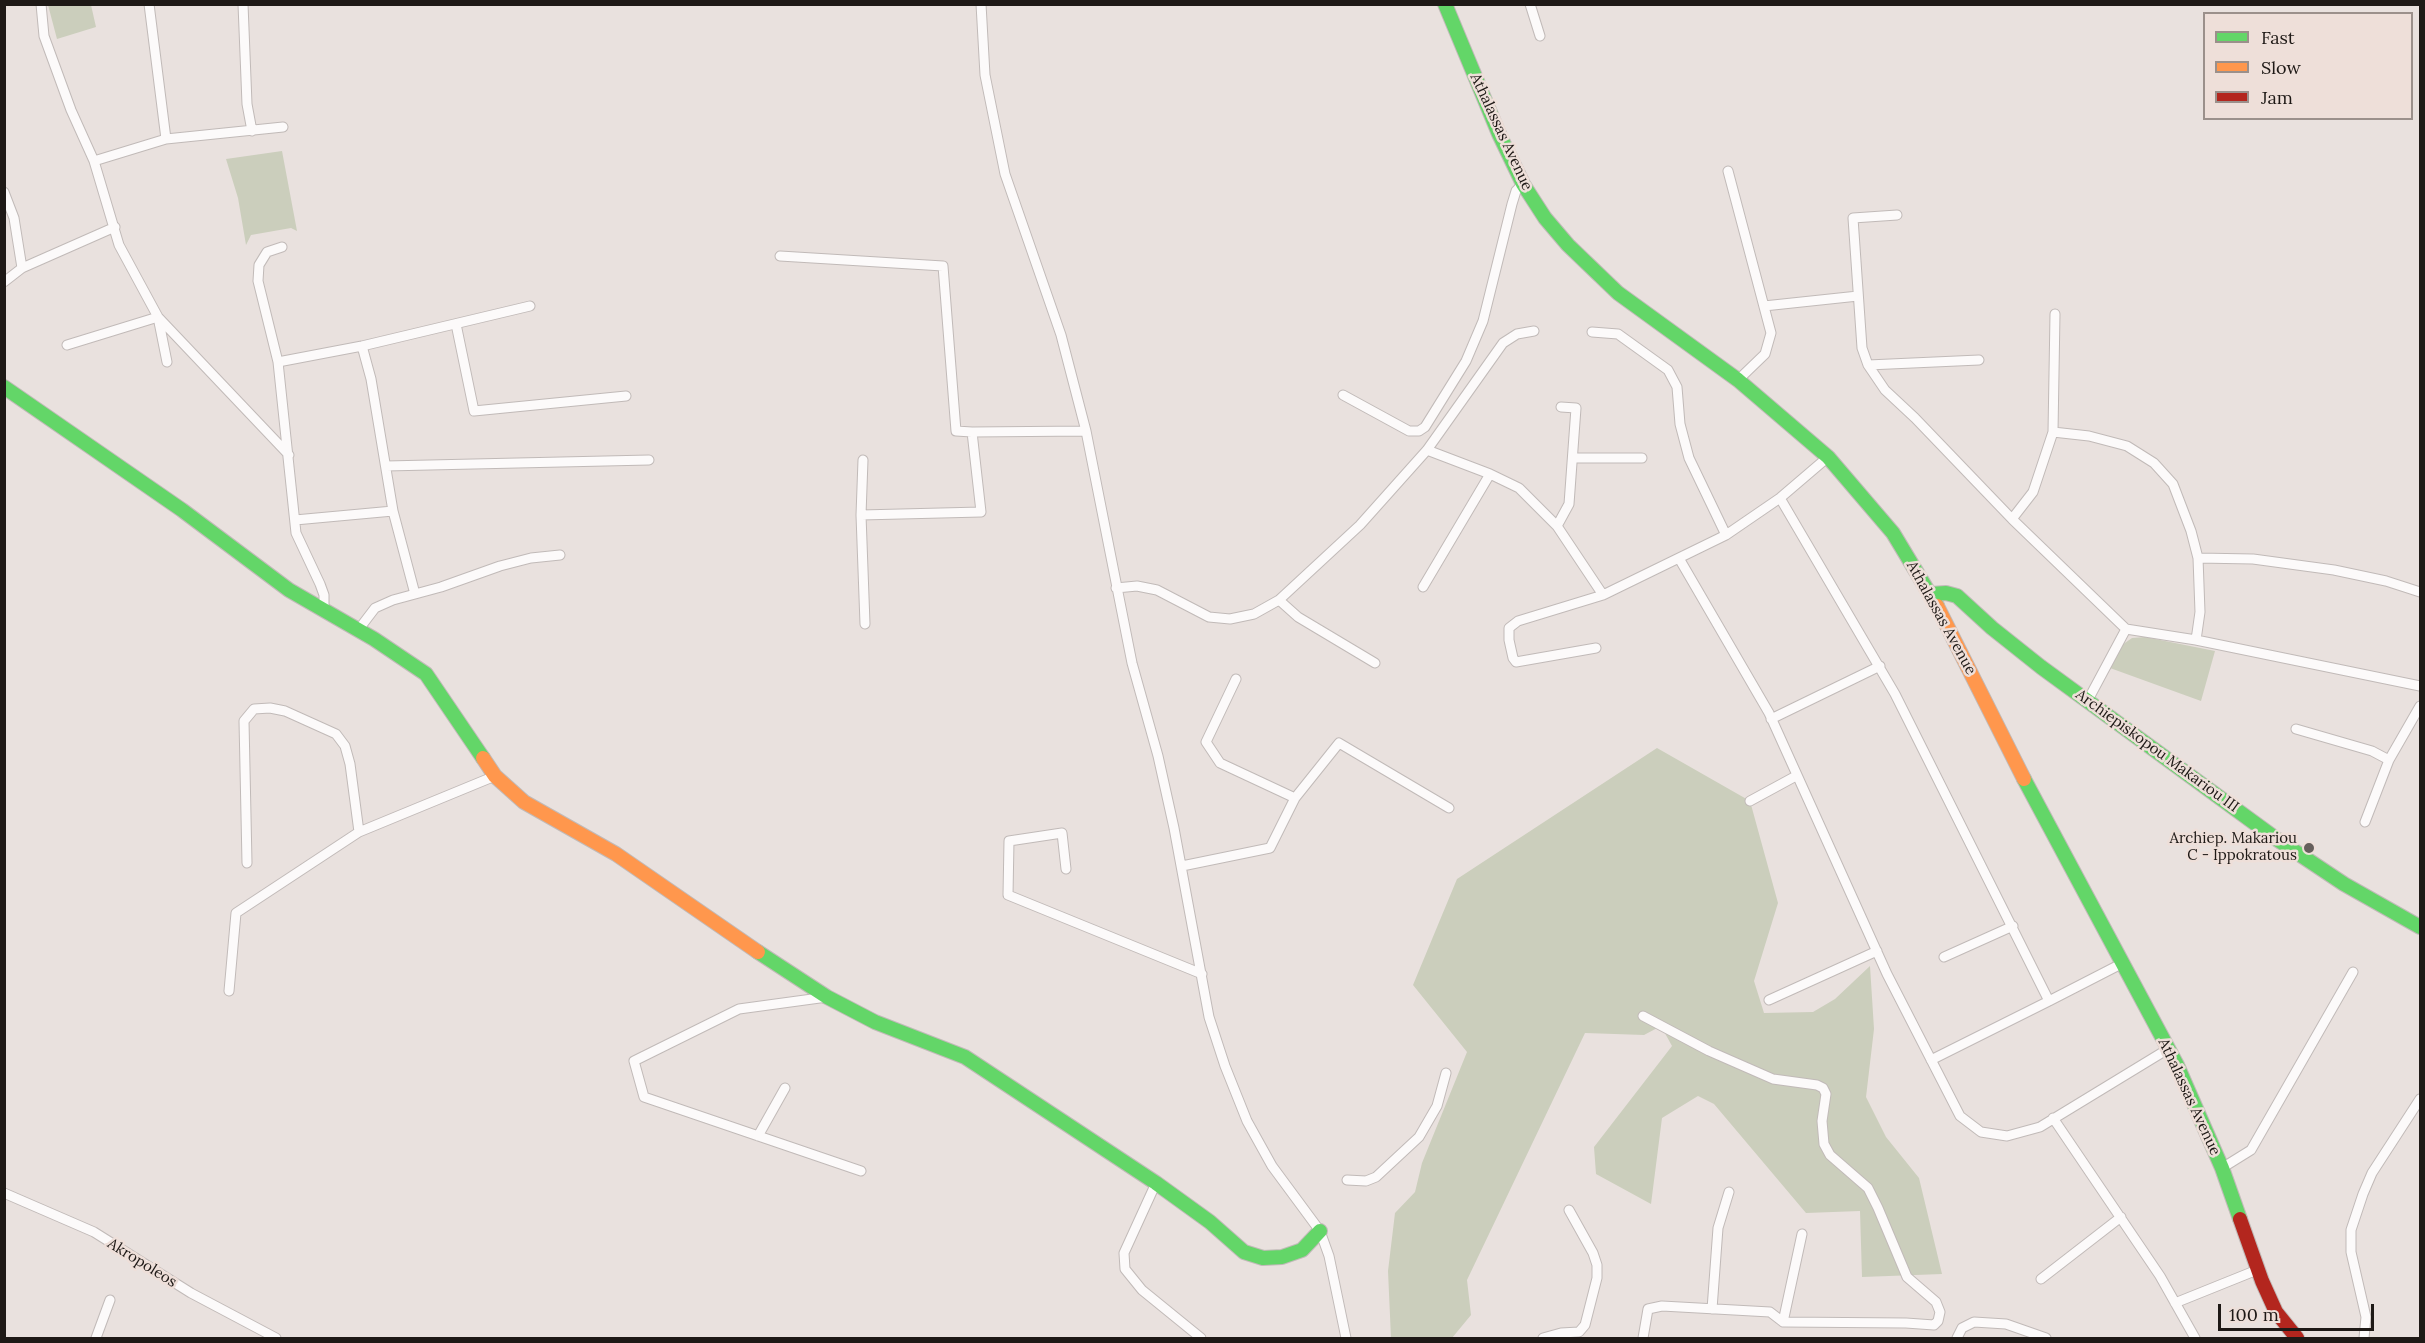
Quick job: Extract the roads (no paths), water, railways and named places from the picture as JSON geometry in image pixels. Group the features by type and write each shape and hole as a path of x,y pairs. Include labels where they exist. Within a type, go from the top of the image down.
{"street":[{"path":"41,4 44,36 71,110 94,161 119,245 158,316 289,455"},
{"path":"149,4 166,139"},
{"path":"243,4 247,104 252,131"},
{"path":"981,4 985,75 1005,174 1061,335 1086,431 1132,663 1158,756 1182,866 1209,1017 1247,1121 1272,1167 1320,1231 1329,1256 1346,1338"},
{"name":"Athalassas Avenue","path":"1445,4 1499,134 1523,184 1545,218 1588,266 1618,293 1738,380 1828,457 1893,533 1931,594 2052,835 2177,1065 2222,1168 2257,1270 2276,1312 2297,1338"},
{"path":"1530,4 1540,36"},
{"path":"94,161 166,139 283,127"},
{"path":"1728,171 1771,333 1765,354 1738,380"},
{"path":"1344,395 1409,431 1419,431 1425,428 1466,361 1484,321 1512,204 1516,191 1523,184"},
{"path":"4,192 14,218 22,268"},
{"path":"1897,215 1853,218 1862,348 1868,365 1885,390 2012,519 2127,629 2196,640 2421,686"},
{"path":"4,282 22,268 115,227"},
{"path":"282,246 267,252 259,265 258,281 278,362 299,540 324,595 324,610"},
{"path":"780,255 943,266 956,431 1086,431"},
{"path":"1764,306 1858,296"},
{"path":"278,362 362,346 530,306"},
{"path":"2012,519 2033,492 2053,432 2055,314"},
{"path":"67,345 158,316"},
{"path":"158,316 167,362"},
{"path":"456,324 474,411 626,396"},
{"path":"1116,588 1137,586 1157,590 1209,617 1230,620 1254,614 1279,600 1360,525 1427,450 1503,343 1517,333 1534,331"},
{"path":"1592,332 1618,334 1668,370 1677,387 1680,424 1689,458 1726,536"},
{"path":"362,346 371,379 393,511 415,594"},
{"path":"1868,365 1979,360"},
{"path":"4,387 182,510 289,590 358,629 426,674 495,776 524,802 626,860 793,976 875,1022 965,1057 1156,1183 1210,1222 1244,1252 1263,1258 1282,1257 1302,1250 1320,1231"},
{"path":"1557,526 1569,504 1576,408 1561,407"},
{"path":"861,515 981,512 972,432"},
{"path":"2053,432 2089,436 2127,446 2154,463 2173,484 2191,531 2198,558 2200,612 2196,640"},
{"path":"1427,450 1490,474 1519,488 1557,526 1603,595"},
{"path":"1596,648 1516,662 1509,640 1509,628 1518,621 1603,595 1726,536 1780,498 1828,457"},
{"path":"1573,458 1642,458"},
{"path":"386,466 649,460"},
{"path":"862,460 861,515 865,624"},
{"path":"1423,587 1490,474"},
{"path":"1780,498 1880,666 2049,1001"},
{"path":"295,520 393,511"},
{"path":"358,629 375,608 500,566 531,558 560,555"},
{"path":"2198,558 2253,559 2334,570 2421,592"},
{"path":"1680,560 1771,719 1876,951 1960,1116 1981,1132 2007,1136 2040,1128 2168,1049"},
{"name":"Archiepiskopou Makariou III","path":"1931,594 1946,593 1958,596 1992,628 2321,870 2419,922"},
{"path":"1279,600 1298,617 1375,663"},
{"path":"2088,700 2127,629"},
{"path":"1771,719 1880,666"},
{"path":"1236,680 1206,741 1220,763 1294,798"},
{"path":"2365,822 2389,760 2421,706"},
{"path":"247,863 244,721 254,709 270,708 285,711 336,734 345,746 350,764 359,832"},
{"path":"2296,729 2372,751 2389,760"},
{"path":"1182,866 1270,848 1294,798 1339,743 1449,808"},
{"path":"229,992 236,914 359,832 495,776"},
{"path":"1750,801 1796,776"},
{"path":"1065,869 1062,833 1009,841 1008,895 1202,974"},
{"path":"1944,957 2013,926"},
{"path":"1769,1000 1876,951"},
{"path":"1931,1060 2121,964"},
{"path":"2222,1168 2251,1150 2353,972"},
{"path":"827,997 739,1009 634,1061 644,1097 861,1171"},
{"path":"1643,1016 1709,1051 1773,1079 1817,1084 1823,1088 1826,1094 1822,1121 1824,1144 1830,1155 1868,1188 1907,1277 1936,1302 1940,1312 1938,1321 1934,1325 1783,1323 1770,1312 1662,1306 1648,1310 1643,1338"},
{"path":"1347,1180 1366,1181 1376,1177 1419,1137 1437,1106 1446,1073"},
{"path":"758,1136 785,1088"},
{"path":"2364,1338 2366,1317 2351,1252 2351,1230 2372,1173 2421,1099"},
{"path":"2053,1118 2160,1276 2195,1338"},
{"path":"1156,1183 1124,1253 1125,1269 1142,1290 1201,1338"},
{"path":"1712,1309 1718,1228 1729,1192"},
{"name":"Akropoleos","path":"4,1193 94,1232 191,1293 276,1338"},
{"path":"1543,1338 1561,1333 1579,1332 1585,1325 1597,1278 1597,1265 1593,1253 1569,1210"},
{"path":"2041,1279 2121,1217"},
{"path":"1783,1323 1802,1234"},
{"path":"2175,1303 2257,1270"},
{"path":"96,1338 110,1300"},
{"path":"1957,1338 1962,1328 1974,1322 2006,1323 2046,1338"},
{"path":"1183,1338 1188,1329"}],"place":[{"name":"Archiep. Makariou C - Ippokratous","path":"2309,848"}]}
